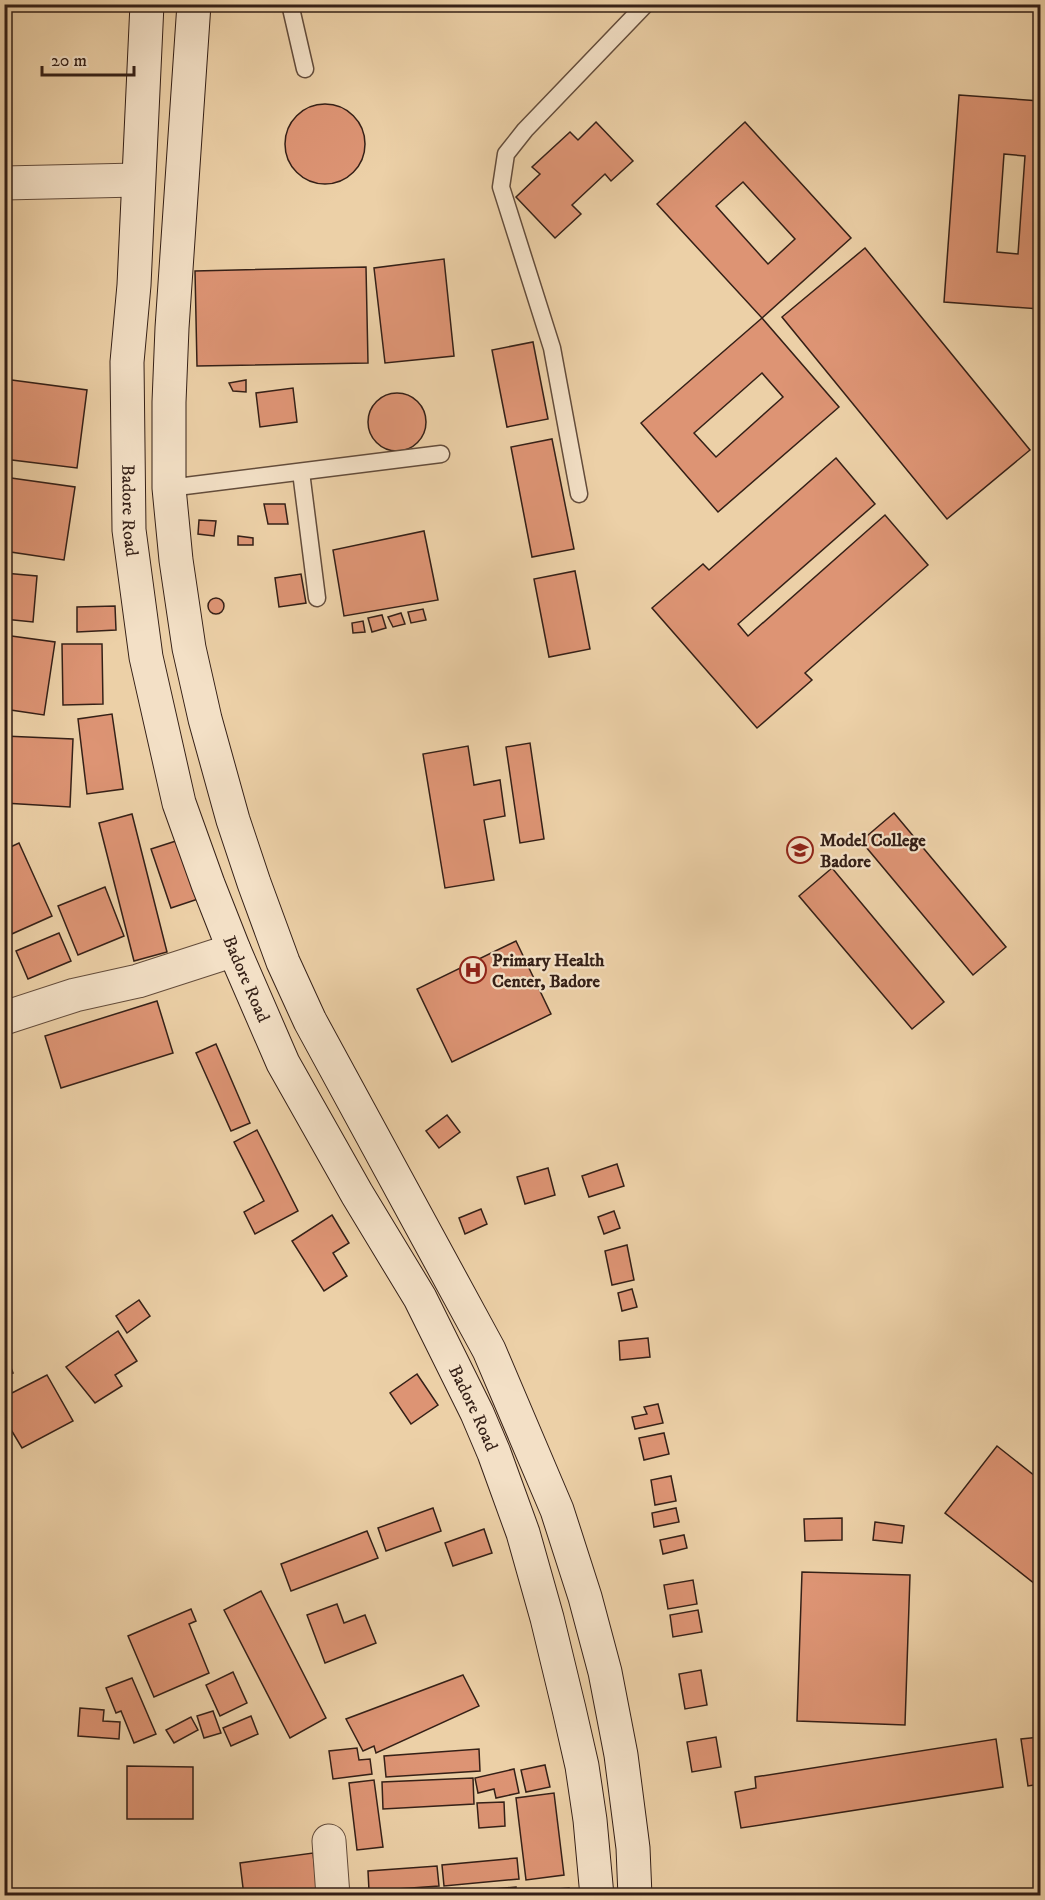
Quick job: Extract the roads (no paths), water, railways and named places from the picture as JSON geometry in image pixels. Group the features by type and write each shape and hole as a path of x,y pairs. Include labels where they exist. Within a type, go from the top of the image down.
{"main road":[{"name":"Badore Road","path":"147,4 137,180 134,285 127,362 127,448 129,530 146,657 159,720 179,803 208,884 283,1063 357,1194 420,1298 477,1413 494,1453 523,1533 548,1618 582,1766 597,1896"},
{"name":"Badore Road","path":"194,4 179,207 169,402 169,488 176,560 189,648 205,719 233,820 254,883 310,1021 489,1350 557,1510 585,1597 605,1672 621,1755 633,1848 635,1896"},
{"path":"4,183 137,180"},
{"path":"127,448 169,447"},
{"path":"4,1018 75,995 138,981 234,950"},
{"path":"330,1841 333,1896"}],"lane":[{"path":"290,4 305,69"},
{"path":"579,494 552,348 501,187 506,154 525,130 646,4"},
{"path":"169,488 441,454"},
{"path":"301,471 317,598"}],"place":[{"name":"Model College Badore","path":"800,850"},
{"name":"Primary Health Center, Badore","path":"473,970"}]}
